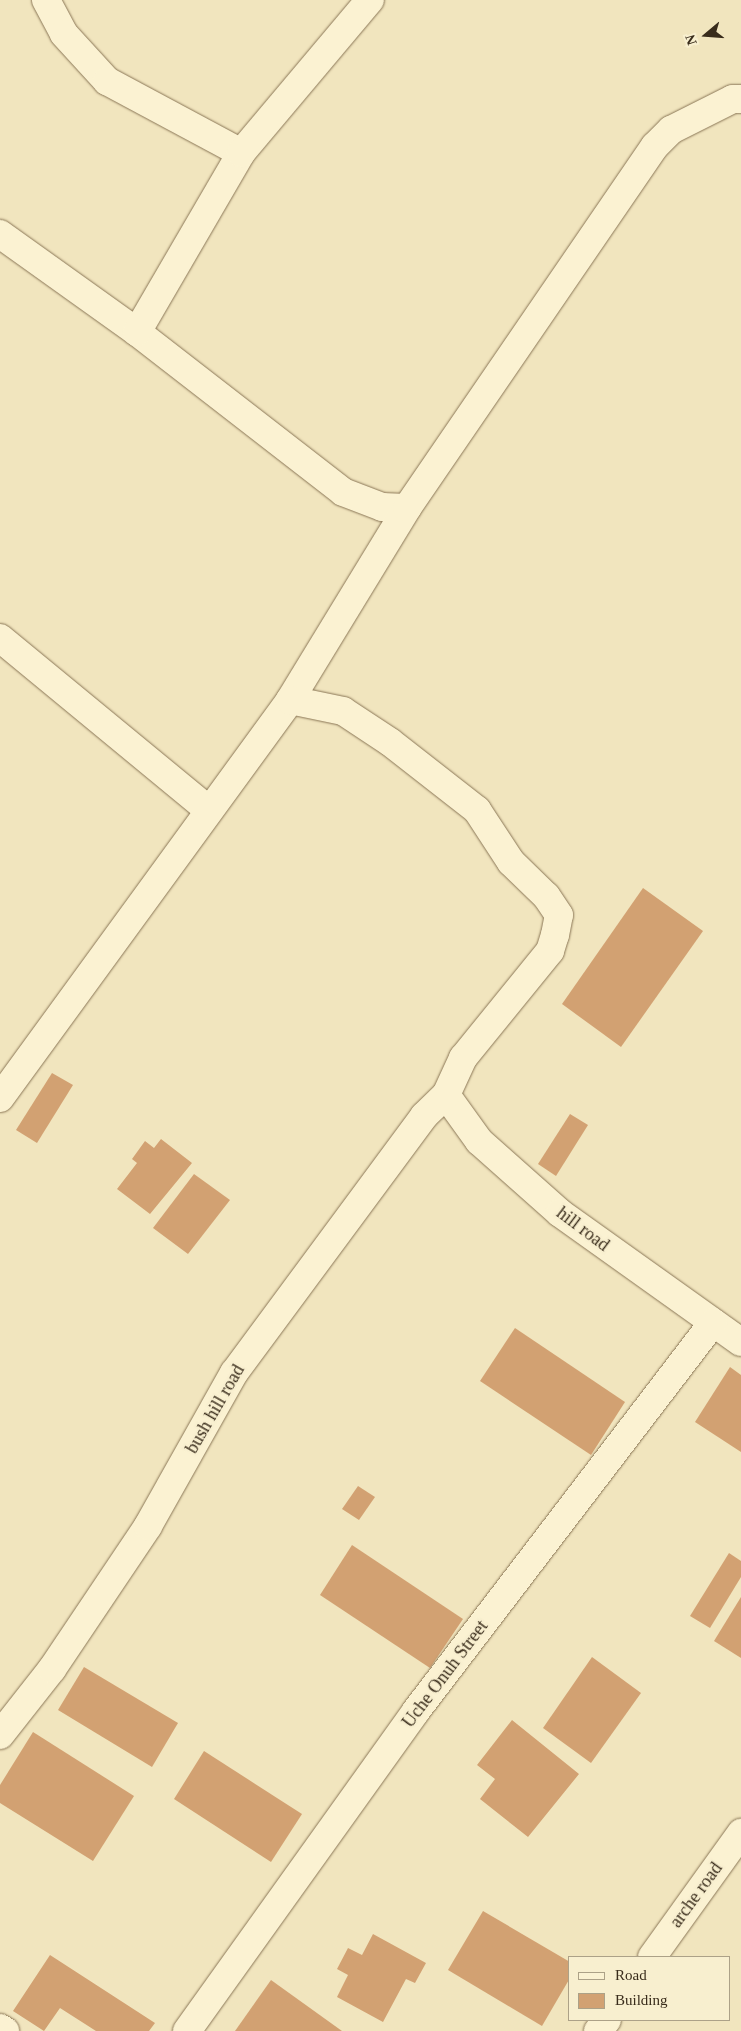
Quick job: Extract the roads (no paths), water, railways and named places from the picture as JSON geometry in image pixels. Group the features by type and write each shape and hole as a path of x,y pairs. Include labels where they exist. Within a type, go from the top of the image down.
{"street":[{"path":"46,0 64,34 108,81 241,153"},
{"path":"137,332 241,153 370,0"},
{"path":"3,1084 290,700 407,508 655,146 671,130 733,98 741,99"},
{"path":"0,234 137,332 343,492 382,507 407,508"},
{"path":"0,638 209,810"},
{"path":"290,700 343,711 390,742 477,810 511,862 546,896 559,915 550,951 463,1058 446,1095"},
{"name":"hill road","path":"446,1095 480,1141 560,1213 741,1342"},
{"name":"bush hill road","path":"0,1735 52,1669 148,1526 234,1373 424,1116 446,1095"},
{"name":"Uche Onuh Street","path":"187,2031 416,1711 713,1323"},
{"name":"arche road","path":"653,1956 741,1833"},
{"path":"0,2028 5,2031"}]}
